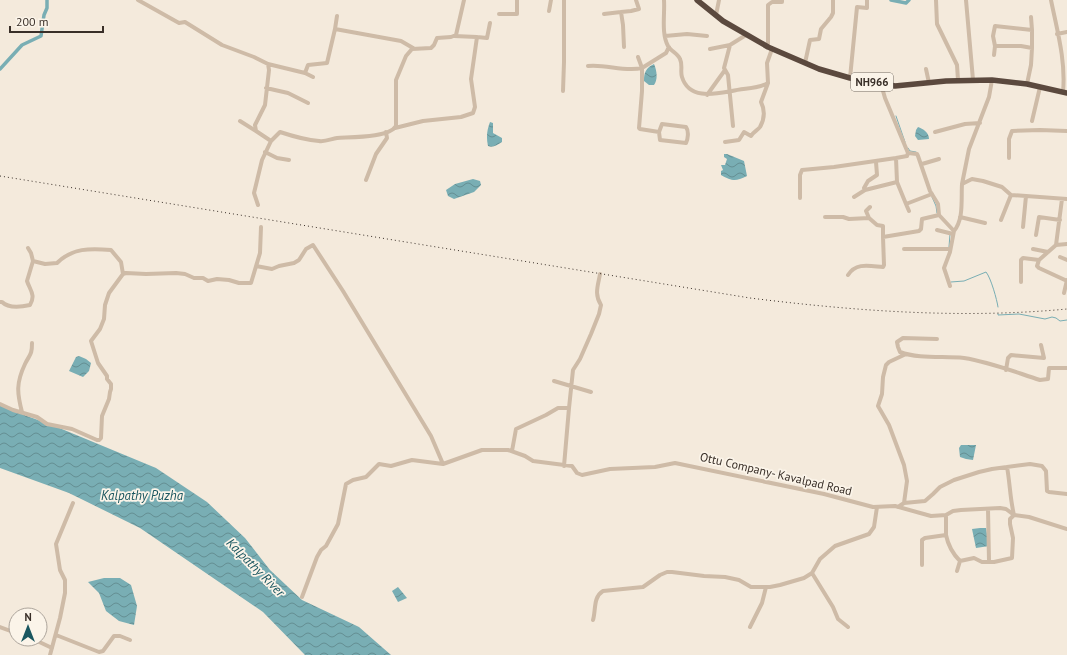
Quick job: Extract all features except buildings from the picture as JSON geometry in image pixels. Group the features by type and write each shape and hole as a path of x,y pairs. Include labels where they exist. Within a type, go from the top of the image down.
{"highway":[{"name":"NH966","path":"696,0 746,35 770,48 819,69 850,78 895,86 958,80 992,80 1027,84 1040,88 1065,92"}],"street":[{"path":"138,0 179,23 185,22 222,45 268,64 305,73 313,77"},
{"path":"454,36 458,30 464,0"},
{"path":"499,14 517,14 517,0"},
{"path":"549,11 551,0"},
{"path":"563,91 564,0"},
{"path":"604,14 639,9 636,0"},
{"path":"664,0 665,36 668,47 680,59 682,66 681,76 685,85 694,92 706,95 757,87 768,82"},
{"path":"716,15 719,0"},
{"path":"725,142 740,140 744,132 751,136 752,133 760,128 764,114 764,108 761,102 768,82 767,63 770,48 768,5 772,2 782,2 782,0"},
{"path":"805,63 810,40 818,40 821,28 833,13 833,0"},
{"path":"850,78 858,7 867,8 867,0"},
{"path":"936,0 937,24 957,65 958,80"},
{"path":"966,0 973,80"},
{"path":"1051,0 1065,68 1065,92"},
{"path":"621,12 624,47"},
{"path":"305,73 308,65 327,63 337,16"},
{"path":"1027,84 1031,65 1031,17"},
{"path":"335,29 401,41 413,48 431,48 437,38 454,36 487,38 490,23"},
{"path":"994,55 995,46 993,36 996,26 1032,30"},
{"path":"1057,34 1067,32"},
{"path":"665,36 687,34 707,36"},
{"path":"710,49 730,45 746,35"},
{"path":"258,205 254,193 262,160 271,141 280,132 321,141 348,137 370,137 391,131 395,128 423,121 461,117 473,114 475,107 471,79 477,38"},
{"path":"730,45 724,68 728,75 733,126"},
{"path":"995,46 1021,46 1032,48"},
{"path":"588,66 635,70 642,68 666,53 668,47"},
{"path":"395,128 396,80 406,56 413,48"},
{"path":"638,57 642,68 639,128 659,132"},
{"path":"256,131 255,125 265,105 269,70 268,64"},
{"path":"926,69 929,83"},
{"path":"706,95 725,70"},
{"path":"949,284 944,268 954,232 958,226 960,217 962,184 969,149 989,97 992,80"},
{"path":"881,84 885,98 908,153"},
{"path":"266,88 288,93 308,103"},
{"path":"1032,121 1040,88"},
{"path":"240,120 271,141"},
{"path":"935,132 965,124 980,123"},
{"path":"662,124 686,127 688,130 687,141 686,143 660,140 659,132 662,124"},
{"path":"1010,158 1010,139 1012,131 1067,131"},
{"path":"366,180 376,154 387,138 386,132"},
{"path":"265,152 277,158 289,160"},
{"path":"800,198 800,176 802,170 876,162 907,156 908,153 917,154 932,194 938,204 939,215 954,232"},
{"path":"896,158 897,182 909,211"},
{"path":"922,164 939,159"},
{"path":"865,190 864,188 868,181 877,175 876,162"},
{"path":"962,184 972,180 982,181 1002,187 1011,195 1065,199 1056,245"},
{"path":"854,197 865,190 897,182"},
{"path":"906,204 932,194"},
{"path":"1001,220 1011,195"},
{"path":"1023,227 1026,196"},
{"path":"848,275 855,267 866,265 883,267 884,265 883,226 877,225 869,218 866,211 870,207"},
{"path":"883,237 919,231 922,229 922,219 939,215"},
{"path":"825,217 843,217 849,219 869,218"},
{"path":"960,217 985,224"},
{"path":"1036,235 1039,218 1060,220"},
{"path":"123,274 176,273 185,274 194,278 203,278 208,281 217,279 239,283 251,283 260,253 261,227"},
{"path":"937,230 954,232"},
{"path":"1064,293 1067,280 1037,266 1039,260 1056,245 1067,244"},
{"path":"256,266 272,269 278,266 294,263 299,260 306,249 313,245 343,291 431,436 443,464"},
{"path":"0,302 5,305 17,307 30,305 32,302 32,291 26,281 33,261 28,248"},
{"path":"0,404 13,410 37,417 47,424 72,429 97,440 101,438 102,416 109,399 111,384 98,363 91,341 100,329 104,319 109,293 123,274 122,262 110,250 100,249 74,251 64,256 54,265 33,261"},
{"path":"904,249 950,249"},
{"path":"1033,249 1048,252"},
{"path":"1060,257 1067,260"},
{"path":"1021,282 1021,260 1023,258 1039,260"},
{"path":"564,466 573,370 580,360 599,314 601,305 597,299 597,291 600,274"},
{"path":"937,339 903,338 897,342 900,352 906,354 964,359 988,363 1040,380 1048,379 1049,368 1067,368"},
{"path":"22,412 17,386 25,364 32,353 32,343"},
{"path":"1006,370 1008,358 1011,355 1044,358 1041,345"},
{"path":"904,503 907,481 904,465 889,425 878,406 882,394 883,377 886,365 906,354"},
{"path":"554,381 591,392"},
{"path":"512,451 516,429 558,408 569,408"},
{"name":"Ottu Company- Kavalpad Road","path":"443,464 482,450 508,450 533,461 572,466 577,473 582,475 610,469 655,467 675,463 824,494 873,507 898,507 932,516 946,515 953,511 1006,509 1014,515 1029,517 1067,529"},
{"path":"302,597 317,557 321,550 326,546 338,524 346,484 349,481 366,477 379,464 391,466 412,460 443,464"},
{"path":"898,507 904,503 924,501 940,487 966,475 992,469 1030,464 1042,466 1046,470 1047,491 1052,493 1067,494"},
{"path":"960,561 974,558 982,562 994,562 1012,558 1010,519 1014,515 1009,492 1010,484 1007,467"},
{"path":"50,655 63,609 66,586 58,564 56,544 73,503"},
{"path":"593,620 596,612 596,597 598,594 603,591 643,587 667,572 725,577 739,580 751,587 780,585 804,578 812,573 820,559 835,546 869,534 874,527 877,507"},
{"path":"988,509 989,561"},
{"path":"946,515 946,535 948,543 955,556 960,561"},
{"path":"922,565 922,540 925,538 946,535"},
{"path":"957,571 960,561"},
{"path":"812,573 833,606 838,619 848,627"},
{"path":"750,627 762,603 766,587"},
{"path":"56,635 99,652 103,650 114,636 120,636 130,640"},
{"path":"48,646 52,648"}],"water":[{"path":"654,64 657,78 654,85 649,85 644,81 644,75 647,69"},
{"path":"490,122 493,123 493,133 502,138 502,142 492,147 488,146 487,140"},
{"path":"918,127 927,133 929,139 918,140 915,136"},
{"path":"724,154 744,161 747,176 734,180 728,179 721,175 721,171 723,170 721,165 725,165 727,159 724,157"},
{"path":"473,179 480,181 481,185 474,192 454,199 448,196 446,190 455,184"},
{"path":"79,356 91,363 89,371 83,377 69,371 76,357"},
{"name":"Kalpathy Puzha","path":"0,404 156,468 207,502 245,538 270,570 302,600 359,627 391,655 305,655 263,612 140,528 69,493 0,468"},
{"path":"961,445 976,445 973,460 960,457 959,448"},
{"path":"986,528 989,546 976,548 972,529"},
{"path":"104,578 120,578 131,585 137,606 134,625 119,621 106,611 99,593 88,582"},
{"path":"398,587 407,598 398,602 392,591"}],"waterway":[{"path":"0,69 22,45 41,36 44,15 47,8 47,0"},
{"path":"891,0 906,3 909,0"},
{"path":"896,116 905,142"},
{"path":"908,148 910,151 916,152"},
{"path":"932,197 937,213"},
{"path":"949,247 950,234"},
{"path":"951,282 964,281 986,272 992,284 998,307"},
{"path":"998,314 1019,314 1045,319 1052,317 1060,321 1067,320"}],"railway":[{"path":"0,176 750,298 789,303 868,310 948,313 1027,312 1067,309"}],"water label":[{"name":"Kalpathy River","path":"256,567"}]}
